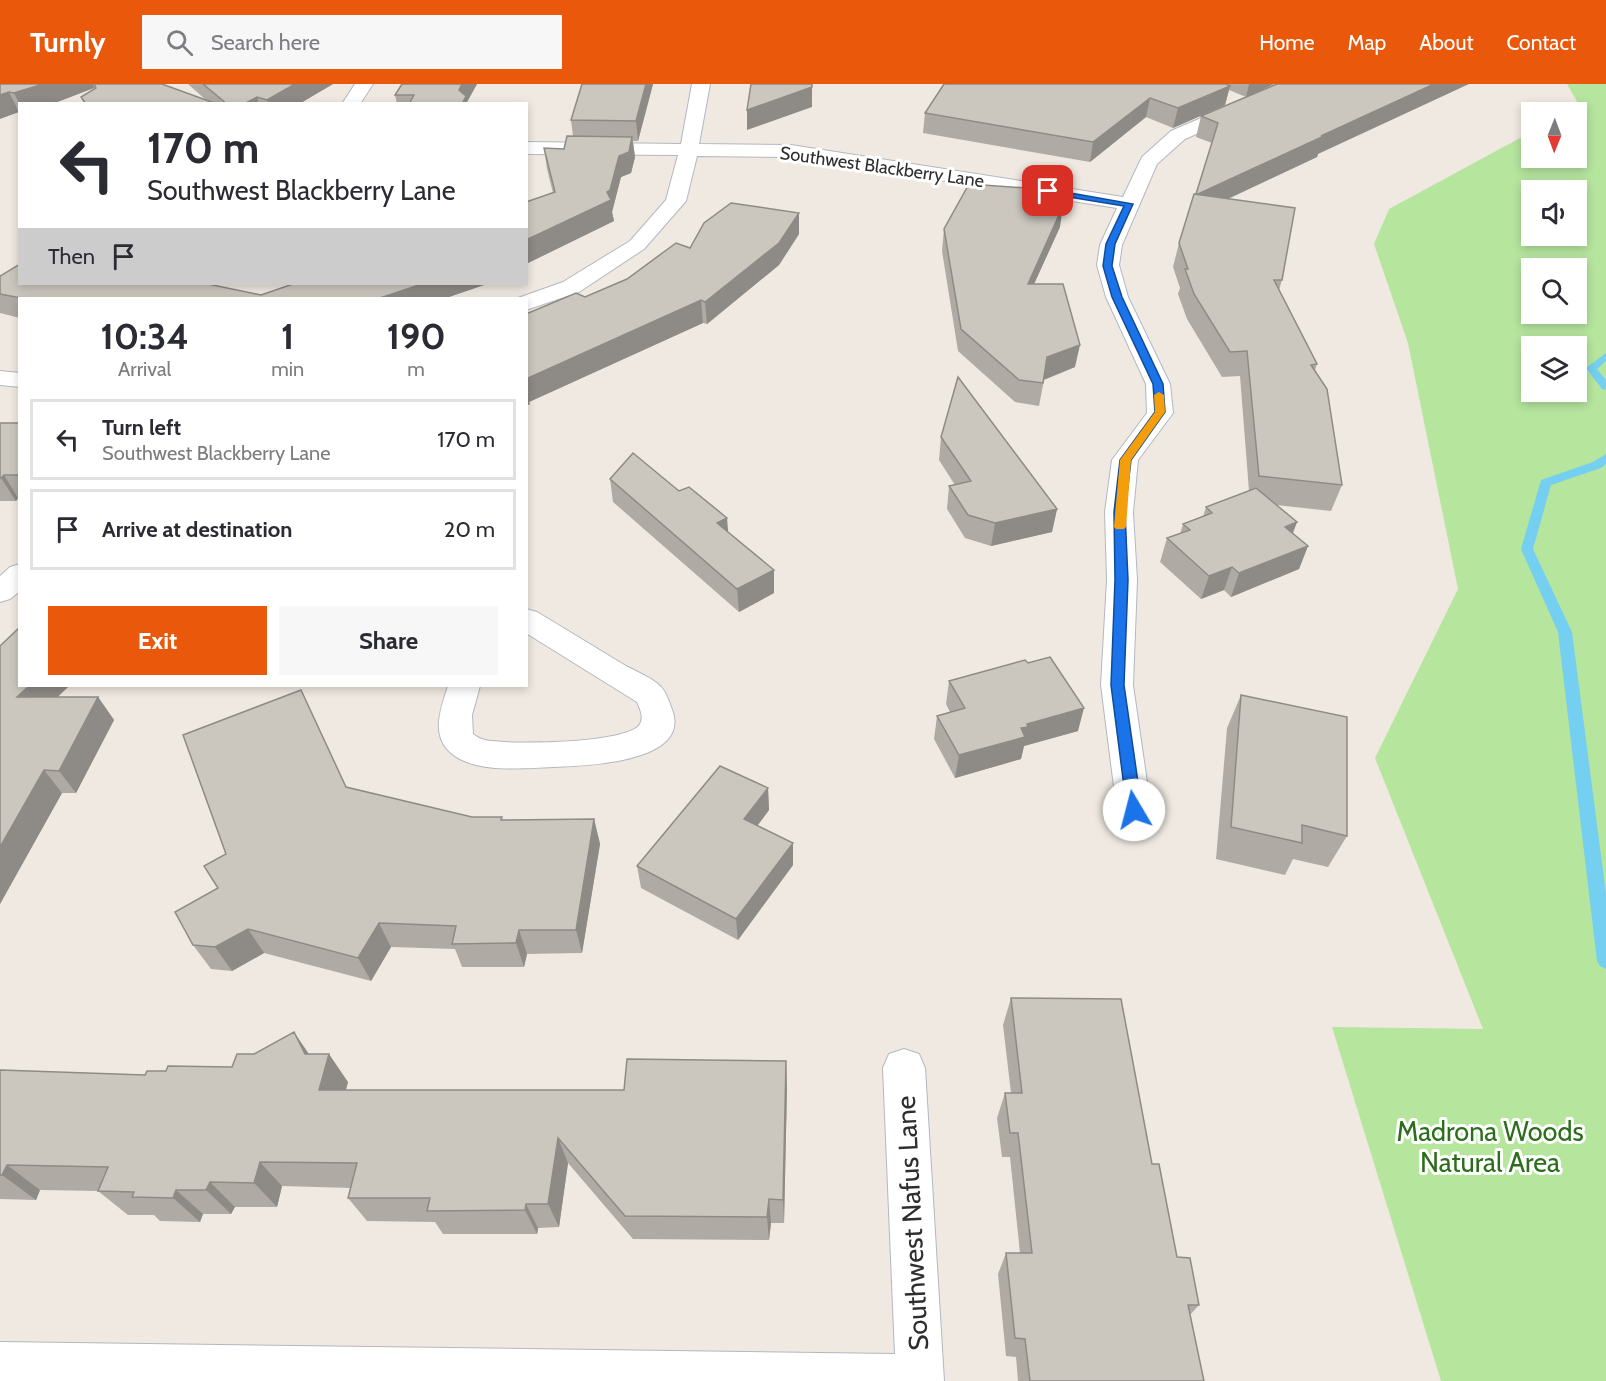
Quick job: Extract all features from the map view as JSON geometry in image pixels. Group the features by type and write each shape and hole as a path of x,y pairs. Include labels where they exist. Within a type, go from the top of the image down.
{"street":[{"path":"352,102 364,84"},
{"path":"528,302 571,286 638,245 676,201 689,149 701,84"},
{"path":"1134,810 1117,685 1122,580 1119,512 1125,460 1160,412 1158,384 1117,297 1108,266 1111,244 1149,161 1178,135 1237,102 1295,84"},
{"name":"Southwest Blackberry Lane","path":"528,148 791,152 1129,204"},
{"path":"0,378 18,380"},
{"path":"0,592 18,576"},
{"path":"464,687 453,727 461,742 474,752 499,755 598,753 623,750 639,743 652,732 658,721 658,708 650,695 528,620"},
{"name":"Southwest Nafus Lane","path":"0,1366 424,1377 920,1380 904,1068"}],"green space":[{"name":"Madrona Woods Natural Area","path":"1567,84 1606,84 1606,1381 1441,1381 1332,1027 1483,1029 1375,758 1458,589 1408,343 1374,244 1389,209 1521,137 1521,168 1587,168 1587,102 1577,102"}],"building":[{"path":"0,84 43,84 0,95"},
{"path":"94,84 162,84 212,102 85,102 81,97 96,88"},
{"path":"203,84 295,84 267,100 257,97 248,102 225,102"},
{"path":"402,84 462,84 459,90 466,96 463,102 410,102 414,95 395,95"},
{"path":"582,84 646,84 636,121 571,120"},
{"path":"751,84 812,84 812,87 747,110"},
{"path":"944,84 1226,84 1230,86 1178,108 1150,98 1093,142 925,113"},
{"path":"1277,84 1434,84 1196,194 1218,123 1201,116"},
{"path":"567,136 632,137 629,152 619,156 610,190 607,192 611,200 528,239 528,201 555,192 544,148 564,149"},
{"path":"969,184 1041,189 1063,206 1028,284 1063,284 1080,345 1047,357 1043,383 1019,380 961,329 944,229"},
{"path":"1194,194 1295,208 1282,280 1274,280 1317,364 1311,365 1327,389 1342,485 1259,476 1247,351 1230,352 1194,294 1179,243"},
{"path":"731,203 799,213 779,243 705,302 701,300 528,378 528,313 576,293 585,297 627,279 676,243 690,248 704,223"},
{"path":"18,265 18,285 213,285 261,295 290,285 419,285 383,297 18,297 0,294 0,276"},
{"path":"958,377 1057,509 995,523 968,515 949,486 971,481 941,437"},
{"path":"0,423 18,423 18,475 4,475 0,478"},
{"path":"633,453 679,491 689,487 727,518 717,523 774,570 737,589 610,479"},
{"path":"1256,488 1297,522 1285,527 1308,546 1239,573 1232,567 1209,576 1167,538 1190,530 1183,524 1212,513 1206,507"},
{"path":"18,629 18,687 28,687 17,697 98,697 59,771 44,770 0,847 0,646"},
{"path":"1050,657 1084,708 1027,724 1028,727 1021,728 1025,737 959,755 937,716 965,708 949,681 1025,660 1028,663"},
{"path":"301,690 346,787 472,817 502,817 501,820 594,819 576,930 519,930 516,943 452,944 456,926 379,923 358,958 248,929 215,947 193,945 175,912 218,888 204,866 226,854 183,735"},
{"path":"1241,695 1347,717 1347,836 1302,825 1302,843 1231,827"},
{"path":"720,766 768,788 744,819 793,843 736,919 637,866"},
{"path":"1011,998 1121,999 1152,1164 1159,1164 1177,1257 1190,1258 1199,1305 1188,1305 1204,1381 1030,1381 1025,1339 1015,1338 1006,1253 1032,1253 1018,1133 1010,1133 1005,1093 1022,1093"},
{"path":"294,1032 305,1054 329,1054 319,1090 624,1090 627,1059 786,1061 783,1200 769,1199 767,1217 625,1216 558,1138 548,1204 526,1204 525,1210 427,1211 430,1198 348,1198 357,1163 260,1162 254,1183 210,1182 206,1190 176,1190 173,1198 132,1197 134,1192 98,1191 108,1167 7,1165 0,1175 0,1070 145,1075 147,1071 166,1071 168,1066 232,1067 237,1054 254,1054"}],"waterway":[{"path":"1606,356 1591,368 1606,387"},
{"path":"1606,458 1597,465 1545,483 1527,549 1565,632 1606,961"}],"slow traffic":[{"path":"1120,527 1119,512 1125,460 1160,412 1159,395"}],"route":[{"path":"1048,191 1129,204 1111,244 1108,266 1117,297 1158,384 1160,412 1125,460 1119,512 1122,580 1117,685 1134,810"}]}
